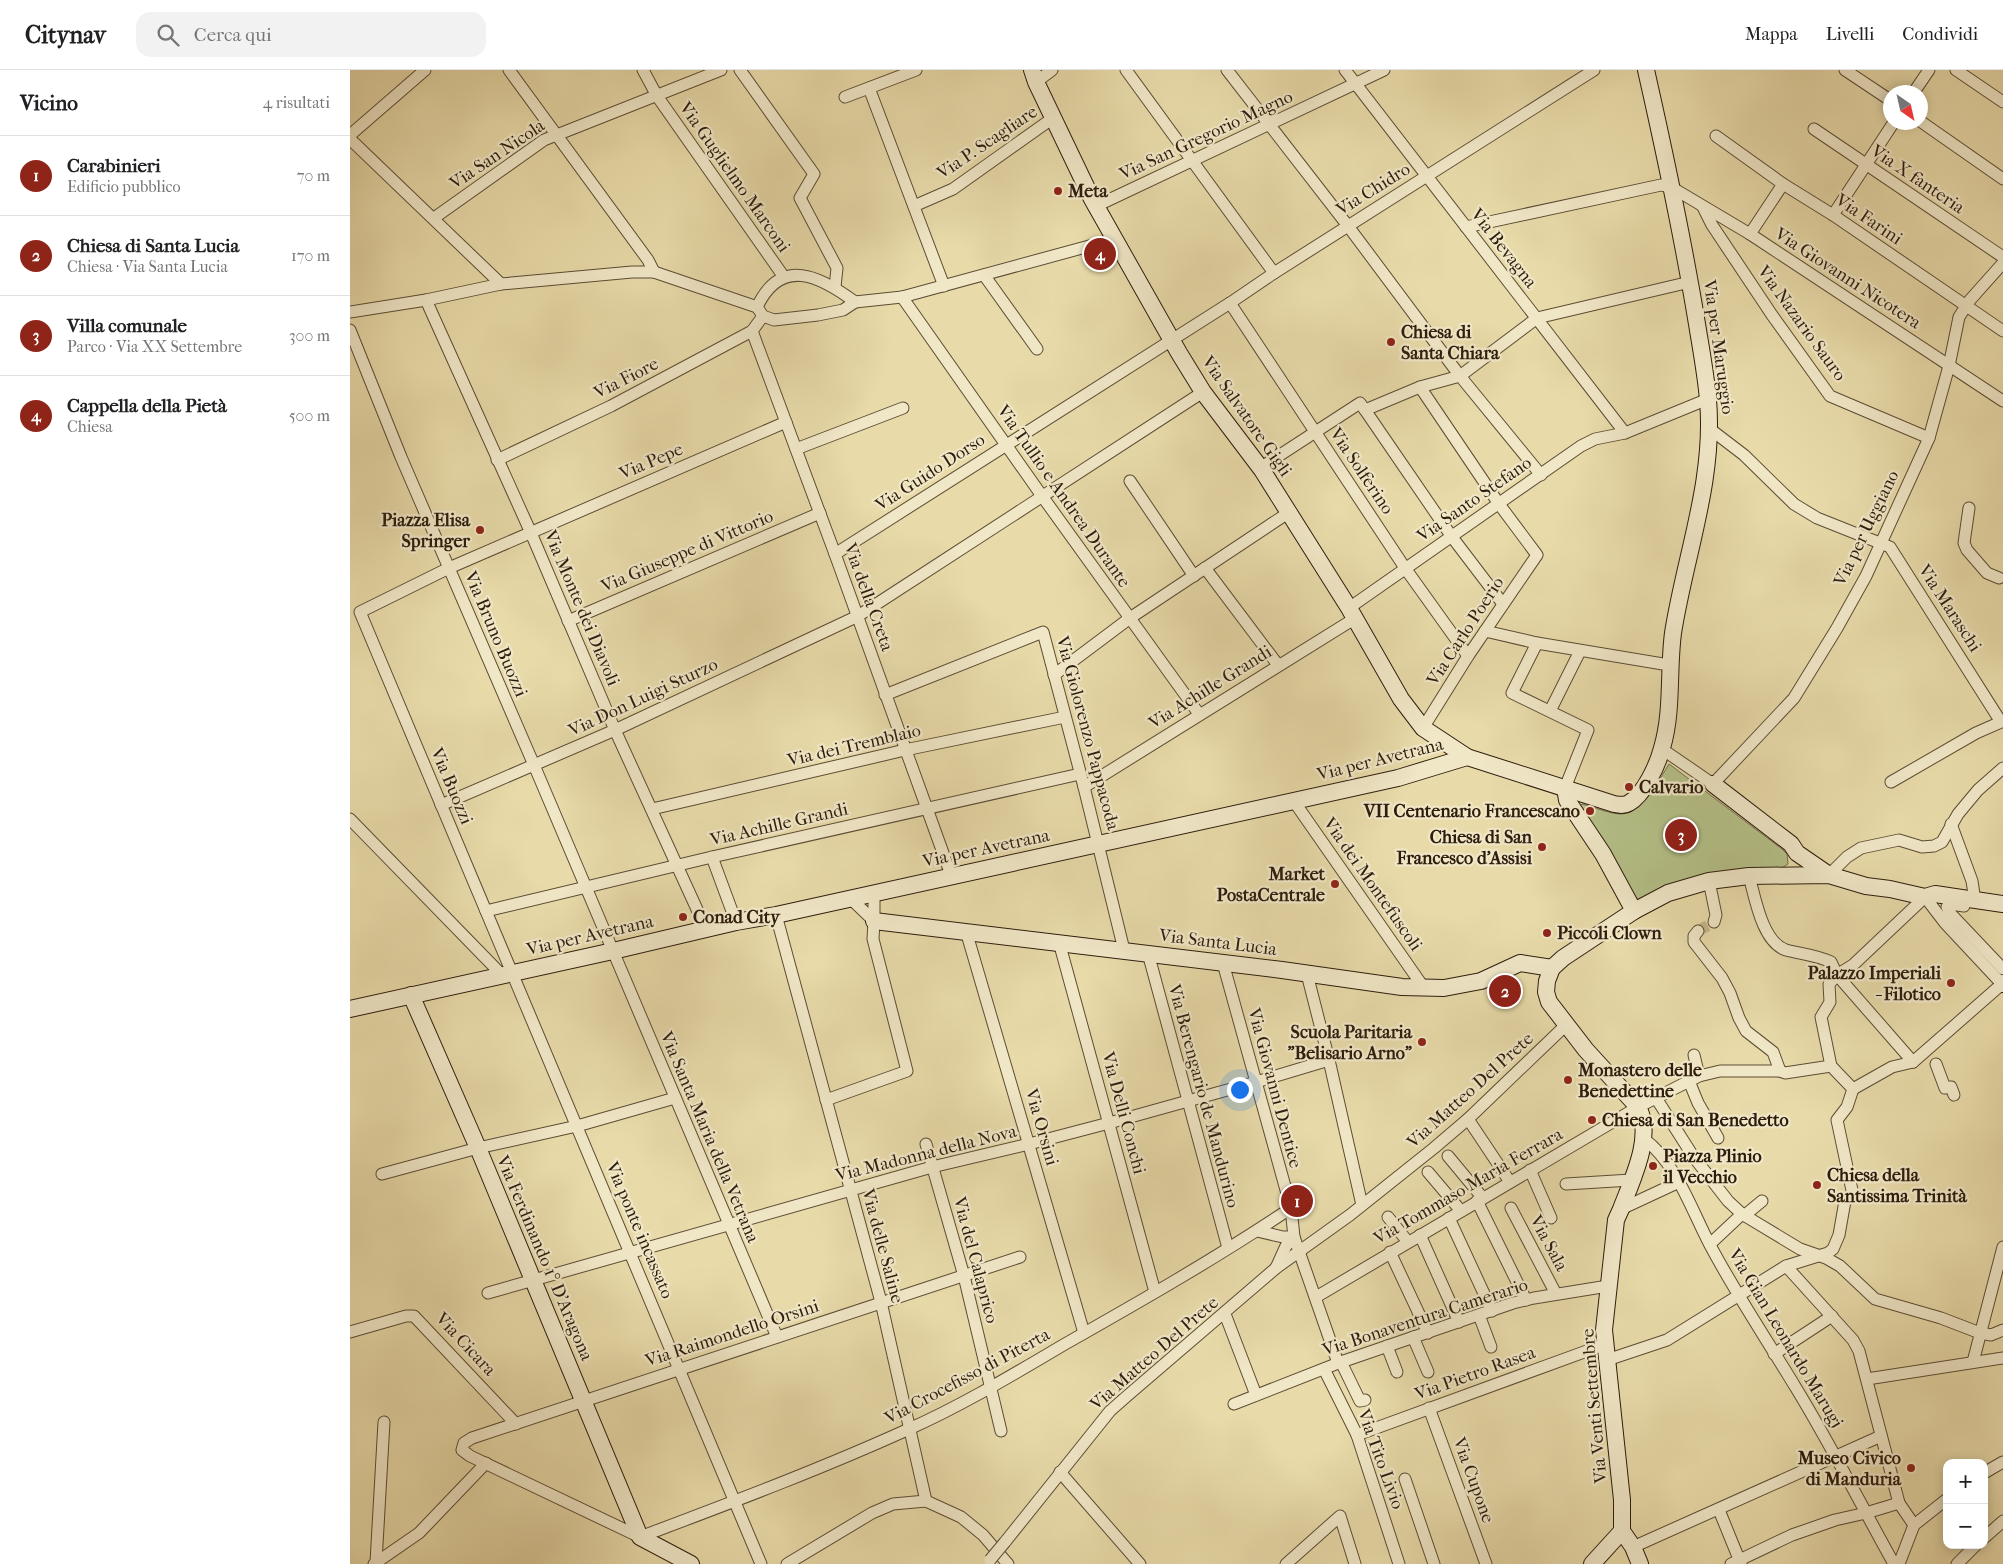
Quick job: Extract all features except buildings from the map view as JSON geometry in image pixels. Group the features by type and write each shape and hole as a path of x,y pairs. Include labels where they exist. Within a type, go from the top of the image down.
{"street":[{"path":"350,135 425,70"},
{"path":"509,70 648,260 654,272"},
{"name":"Via Guglielmo Marconi","path":"643,70 657,96 784,277"},
{"name":"Via San Nicola","path":"434,218 544,140 721,70"},
{"path":"740,70 814,174 800,198 838,268 835,287"},
{"path":"845,97 916,70"},
{"path":"1034,76 1052,70"},
{"path":"1126,70 1274,273"},
{"path":"1227,70 1348,226 1468,388 1541,475"},
{"name":"Via Bevagna","path":"1345,70 1625,433"},
{"name":"Via San Gregorio Magno","path":"1096,206 1384,70"},
{"name":"Via Chidro","path":"1172,340 1594,70"},
{"name":"Via per Maruggio","path":"1646,70 1690,282 1708,399 1710,429 1704,482 1674,631 1669,665 1668,724 1662,749"},
{"path":"1845,70 1883,95"},
{"path":"1919,85 1929,70"},
{"path":"1956,70 2003,102"},
{"name":"Via Salvatore Gigli","path":"1034,76 1096,206 1203,392 1260,468 1352,613 1401,699 1423,728 1468,757"},
{"path":"869,88 944,286"},
{"name":"Via P. Scagliare","path":"914,206 953,189 1053,118"},
{"path":"1928,127 2003,179"},
{"name":"Via X fanteria","path":"1814,129 2003,257"},
{"path":"1833,215 1889,130"},
{"name":"Via Farini","path":"1716,136 1783,184 1833,215 2003,331"},
{"path":"350,139 501,284"},
{"path":"1750,234 1783,184"},
{"path":"1466,227 1661,185 1671,188"},
{"name":"Via Giovanni Nicotera","path":"1671,188 1750,234 2003,401"},
{"name":"Via Nazario Sauro","path":"1703,207 1712,225 1772,316 1830,396 1929,438"},
{"path":"350,312 426,300 501,284 632,272 654,272 760,312 774,320 843,310 855,302 902,297 1115,239"},
{"name":"Via per Uggiano","path":"1713,784 1794,698 1837,628 1881,543 1929,438 1950,366 1959,317 1965,306 2003,264"},
{"path":"784,277 794,274 816,279 835,287 855,302"},
{"path":"984,275 1037,349"},
{"name":"Via Fiore","path":"497,460 611,406 752,331 760,312 765,292 784,277"},
{"path":"1365,410 1420,387 1460,376 1537,318 1690,282"},
{"name":"Via Tullio e Andrea Durante","path":"902,297 1042,496 1200,714"},
{"name":"Via Monte dei Diavoli","path":"426,300 531,533 615,730 706,928"},
{"name":"Via Solferino","path":"1230,303 1405,568 1468,656"},
{"name":"Via Bruno Buozzi","path":"350,330 401,457 613,951"},
{"name":"Via della Creta","path":"752,331 858,616 951,876"},
{"name":"Via Guido Dorso","path":"835,554 1172,340"},
{"path":"1420,387 1499,504"},
{"name":"Via Don Luigi Sturzo","path":"441,805 615,730 858,616 1203,392"},
{"name":"Via Santo Stefano","path":"1352,613 1405,568 1581,446 1596,439 1625,433 1708,399"},
{"path":"1260,468 1360,403 1452,537 1503,604"},
{"path":"796,449 903,408"},
{"name":"Via Pepe","path":"360,612 449,568 786,422"},
{"path":"1710,429 1744,455 1794,504 1817,518 1869,540 1881,543"},
{"path":"1130,481 1194,576"},
{"name":"Via Carlo Poerio","path":"1423,728 1468,656 1537,555 1499,504"},
{"path":"1969,508 1964,544 1987,573 2002,578"},
{"name":"Via Giuseppe di Vittorio","path":"568,621 820,513"},
{"path":"1054,675 1130,618 1288,513"},
{"name":"Via Maraschi","path":"1881,543 1890,547 2002,723"},
{"path":"1205,568 1278,665"},
{"name":"Via Buozzi","path":"360,612 486,911 508,975"},
{"name":"Via Achille Grandi","path":"1084,787 1278,665 1352,613"},
{"path":"1485,631 1580,651 1669,665"},
{"name":"Via Giolorenzo Pappacoda","path":"885,695 1043,632 1099,844 1124,950"},
{"path":"1537,643 1512,692 1588,730 1564,788 1568,800 1603,854 1634,911"},
{"path":"1550,711 1580,651"},
{"name":"Via dei Tremblaio","path":"652,809 905,750 1065,717"},
{"path":"1891,782 1976,733 2002,723"},
{"path":"1662,749 1713,784 1791,844 1797,853 1800,866 1788,875"},
{"name":"Via per Avetrana","path":"350,1009 508,975 706,928 776,915 1398,778 1468,757 1614,804 1628,804 1639,795 1662,749"},
{"path":"1829,875 1847,857 1862,848 1900,840 1922,847 1934,846 1942,842 1951,824 1978,790 2003,768"},
{"name":"Via Achille Grandi","path":"486,911 712,857 1080,774"},
{"name":"Via dei Montefuscoli","path":"1293,800 1424,988"},
{"path":"350,819 508,975"},
{"path":"1951,824 1972,881 1975,901"},
{"path":"1797,853 1829,875"},
{"path":"712,857 736,922"},
{"path":"1552,968 1563,958 1634,911 1668,893 1709,881 1749,876 1829,875 1866,886 1926,897 1945,923 2003,982"},
{"path":"1749,876 1764,926 1774,943 1784,949 1831,962 1837,975 1913,1062"},
{"path":"1709,881 1716,915 1714,922"},
{"path":"826,1100 907,1071 873,939 874,892"},
{"path":"1853,1089 1831,1066 1821,1017 1830,1002 1829,984 1837,975 1853,965 1926,897 1935,894 2003,904"},
{"path":"850,898 874,921"},
{"path":"2003,911 1950,904 1947,907 2003,982"},
{"name":"Via delle Saline","path":"776,915 881,1302 926,1502"},
{"name":"Via Santa Lucia","path":"874,921 1148,953 1402,987 1444,988 1481,981 1520,963 1552,968"},
{"name":"Via Orsini","path":"966,931 1084,1333"},
{"path":"1696,936 1730,993 1739,1018 1746,1030 1773,1052 1780,1071"},
{"name":"Via Delli Conchi","path":"1059,942 1155,1292"},
{"name":"Via Santa Maria della Vetrana","path":"613,951 728,1226 777,1337"},
{"name":"Via Berengario de Mandurino","path":"1148,953 1228,1248"},
{"name":"Via Giovanni Dentice","path":"1223,963 1291,1208 1294,1237 1340,1362 1360,1400 1365,1400"},
{"name":"Via Venti Settembre","path":"1552,968 1547,981 1546,992 1554,1010 1638,1107 1643,1116 1644,1139 1622,1209 1616,1220 1604,1330 1622,1500 1622,1531"},
{"path":"1307,974 1362,1205"},
{"name":"Via ponte incassato","path":"508,975 577,1126 761,1564"},
{"path":"1818,1256 1833,1249 1839,1235 1845,1201 1853,1195 1837,1120 1847,1107 1853,1089 1892,1067 1913,1062 2003,982"},
{"name":"Via Ferdinando 1° D'Aragona","path":"412,995 478,1148 640,1537"},
{"name":"Via Matteo Del Prete","path":"989,1562 1110,1411 1225,1314 1276,1268 1362,1205 1468,1119 1566,1026"},
{"path":"1694,1055 1694,1079 1698,1103 1718,1138"},
{"name":"Via Madonna della Nova","path":"488,1293 728,1226 932,1166 1029,1144 1109,1123 1329,1060"},
{"path":"1936,1064 1945,1088 1951,1087 1954,1095"},
{"name":"Via Tommaso Maria Ferrara","path":"1316,1296 1391,1254 1480,1199 1638,1107 1694,1079 1720,1071 1780,1071 1785,1073 1831,1066"},
{"path":"382,1174 478,1148 577,1126 675,1098"},
{"path":"1656,1098 1694,1156 1728,1201 1744,1215 1800,1249 1826,1258 1840,1266 1875,1298 1941,1318 1991,1336 2003,1330"},
{"path":"1468,1119 1510,1182"},
{"path":"1622,1209 1679,1182 1654,1146 1644,1139"},
{"name":"Via del Calaprico","path":"926,1144 964,1276 1001,1431"},
{"path":"1448,1156 1480,1199 1526,1300"},
{"path":"1530,1170 1551,1218"},
{"path":"1428,1172 1460,1211"},
{"path":"1566,1184 1631,1180"},
{"name":"Via Gian Leonardo Marugj","path":"1679,1182 1710,1244 1835,1456 1894,1564"},
{"path":"1710,1244 1762,1201"},
{"name":"Via Crocefisso di Piterta","path":"640,1537 910,1429 991,1386 1155,1292 1257,1231 1291,1208"},
{"name":"Via Sala","path":"1511,1208 1556,1294"},
{"path":"1388,1217 1408,1242"},
{"path":"1449,1218 1492,1310"},
{"path":"1257,1231 1283,1238 1294,1237"},
{"path":"1420,1235 1459,1322"},
{"name":"Via Matteo Del Prete","path":"1276,1268 1286,1246 1294,1237"},
{"path":"1974,1362 2003,1247"},
{"path":"1391,1254 1428,1333"},
{"name":"Via Pietro Rasea","path":"1357,1435 1429,1408 1607,1352 1667,1340 1786,1266 1818,1256"},
{"name":"Via Raimondello Orsini","path":"486,1463 462,1450 464,1443 472,1438 1020,1257"},
{"path":"1786,1266 1853,1340 1860,1351 1899,1503 1914,1525"},
{"name":"Via Bonaventura Camerario","path":"1234,1404 1340,1362 1492,1310 1526,1300 1608,1286"},
{"path":"1225,1314 1256,1395"},
{"path":"1479,1315 1491,1347"},
{"name":"Via Cicara","path":"350,1332 406,1316 414,1316 516,1424"},
{"path":"1774,1354 1832,1316"},
{"path":"1413,1337 1428,1372"},
{"path":"1387,1346 1396,1372"},
{"path":"1866,1379 2003,1358"},
{"name":"Via Tito Livio","path":"1324,1369 1357,1435 1399,1564"},
{"name":"Via Cupone","path":"1429,1408 1486,1564"},
{"path":"375,1563 384,1422"},
{"path":"1633,1547 1881,1436"},
{"path":"1988,1471 2003,1462"},
{"path":"375,1563 419,1533 486,1463 692,1564"},
{"path":"1060,1472 1140,1564"},
{"path":"1405,1479 1434,1564"},
{"path":"787,1564 872,1513 893,1504 926,1502 961,1517 983,1535 1008,1564"},
{"path":"1899,1564 1914,1525 1943,1502"},
{"path":"1719,1510 1737,1563 1801,1532 1835,1520 1899,1503"},
{"path":"1286,1564 1340,1516 1355,1564"},
{"path":"1988,1534 2003,1521"},
{"path":"1592,1564 1622,1531 1633,1547 1640,1564"},
{"path":"1956,1564 1972,1549"}],"green space":[{"path":"1669,764 1782,849 1787,854 1788,864 1782,868 1682,882 1636,900 1580,806 1582,804 1617,814 1628,812 1649,795"}],"tunnel":[{"path":"1698,931 1714,922"}],"place":[{"name":"Meta","path":"1058,191"},
{"name":"Cappella della Pietà","path":"1100,254"},
{"name":"Chiesa di Santa Chiara","path":"1391,342"},
{"name":"Piazza Elisa Springer","path":"480,530"},
{"name":"Calvario","path":"1629,787"},
{"name":"VII Centenario Francescano","path":"1590,811"},
{"name":"Villa comunale","path":"1681,835"},
{"name":"Chiesa di San Francesco d'Assisi","path":"1542,847"},
{"name":"Market PostaCentrale","path":"1335,884"},
{"name":"Conad City","path":"683,917"},
{"name":"Piccoli Clown","path":"1547,933"},
{"name":"Palazzo Imperiali - Filotico","path":"1951,983"},
{"name":"Chiesa di Santa Lucia","path":"1505,991"},
{"name":"Scuola Paritaria \"Belisario Arno\"","path":"1422,1042"},
{"name":"Monastero delle Benedettine","path":"1568,1080"},
{"name":"Chiesa di San Benedetto","path":"1592,1120"},
{"name":"Piazza Plinio il Vecchio","path":"1653,1166"},
{"name":"Chiesa della Santissima Trinità","path":"1817,1185"},
{"name":"Carabinieri","path":"1297,1201"},
{"name":"Museo Civico di Manduria","path":"1911,1468"}]}
